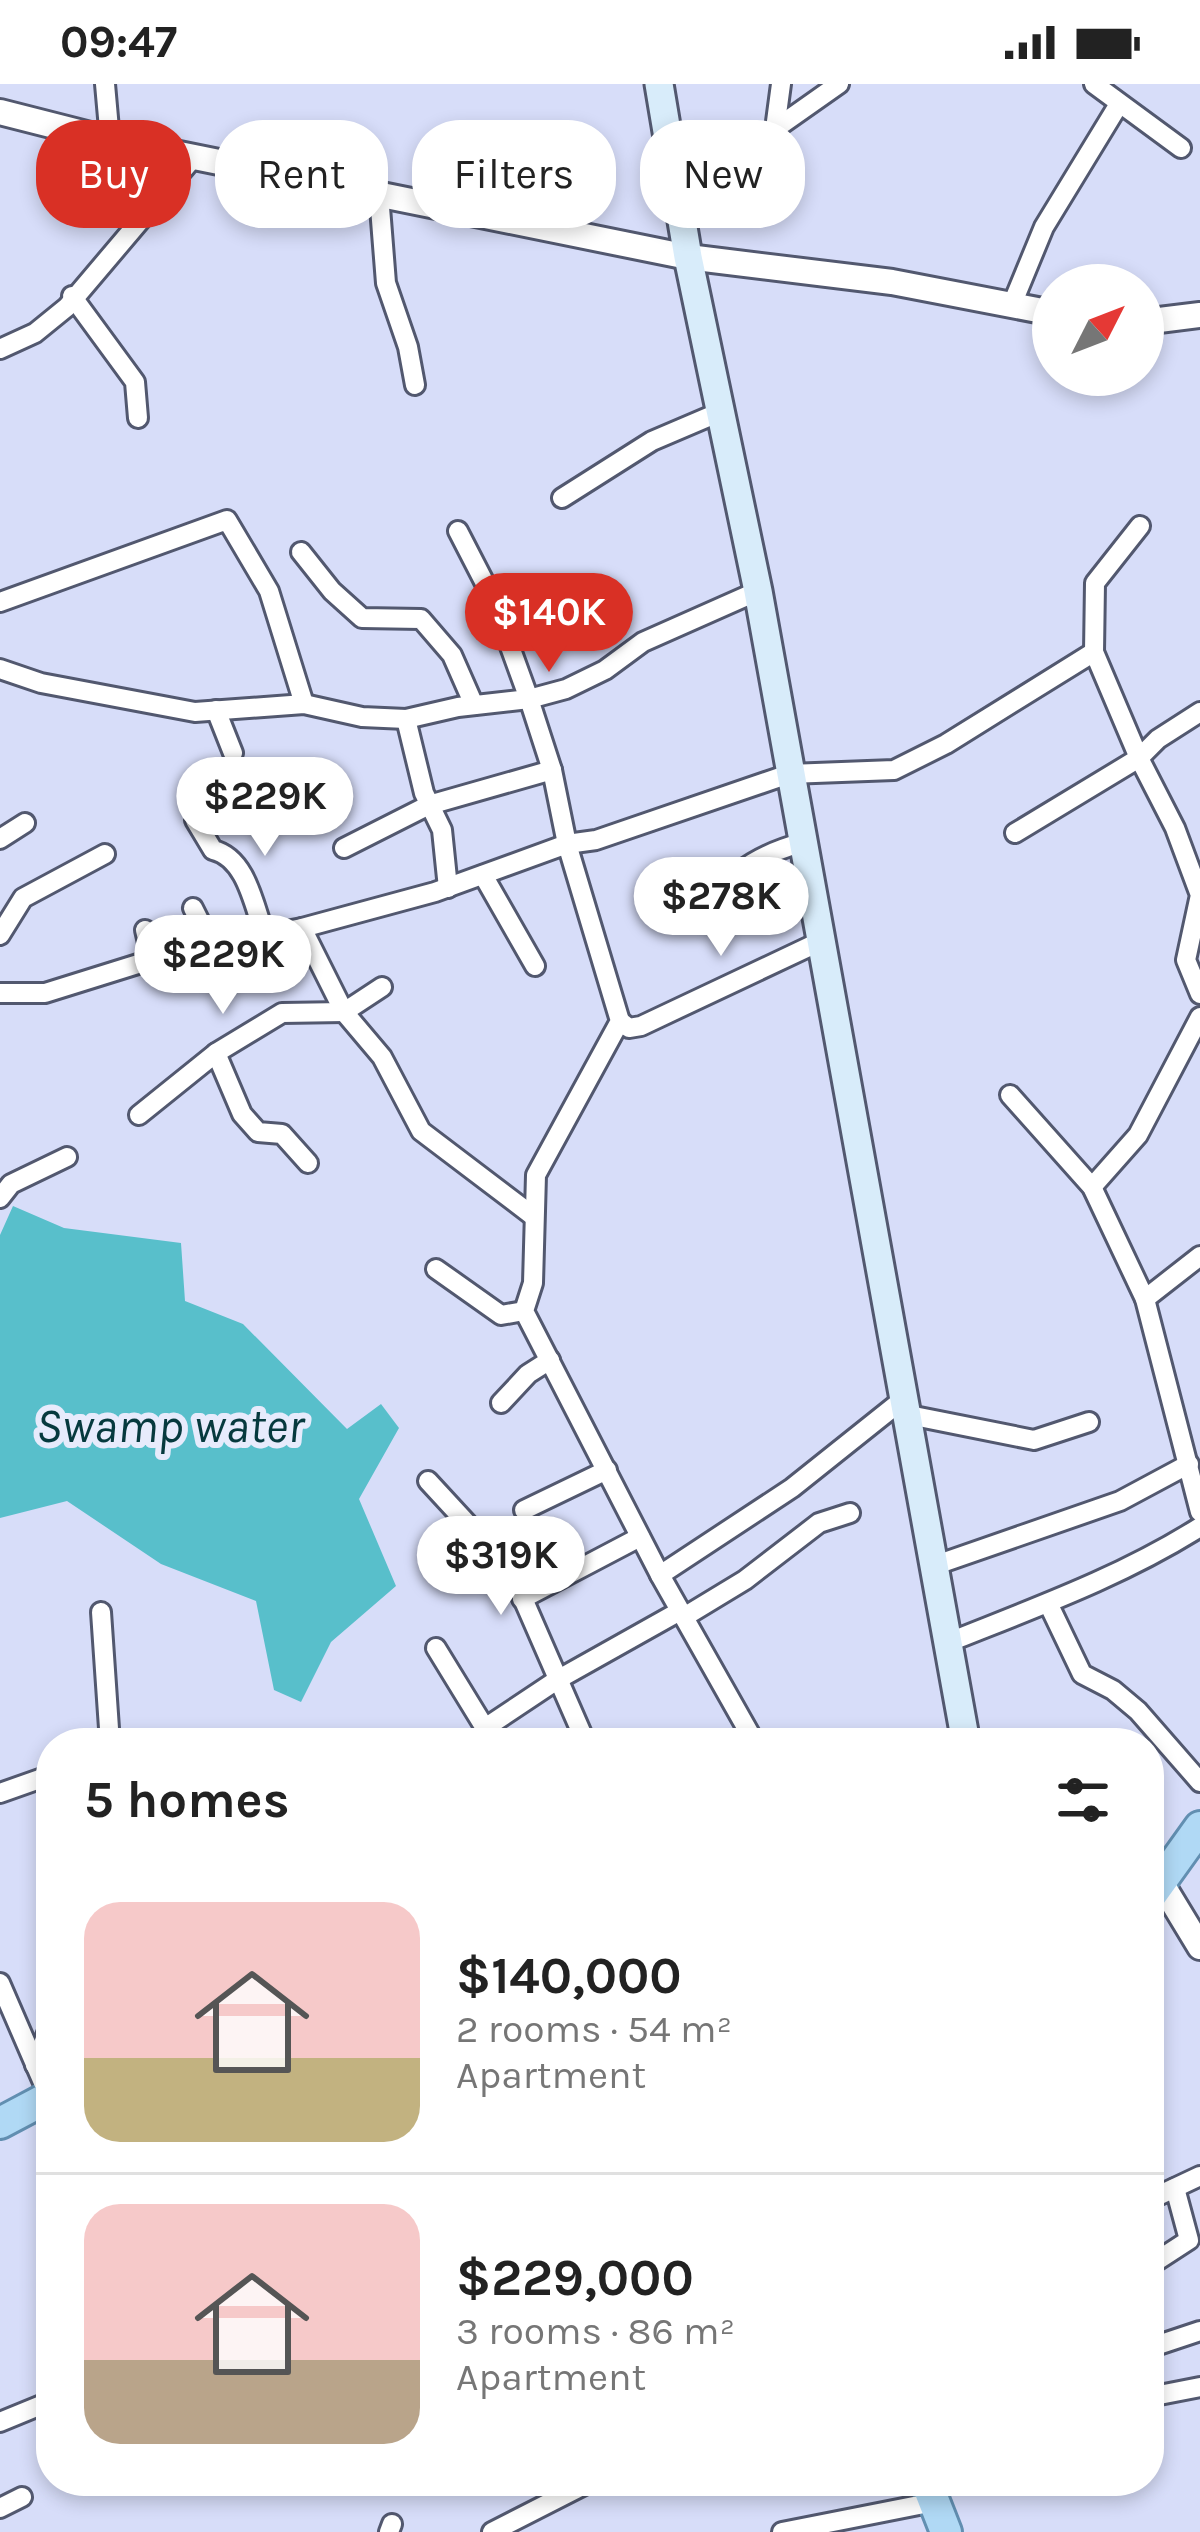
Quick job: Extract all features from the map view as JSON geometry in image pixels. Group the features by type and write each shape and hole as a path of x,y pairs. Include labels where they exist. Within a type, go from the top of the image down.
{"main road":[{"path":"659,84 666,120"},
{"path":"684,228 758,591 963,1728"},
{"path":"1164,1873 1200,1827"},
{"path":"0,2123 36,2105"},
{"path":"932,2496 946,2532"}],"street":[{"path":"105,84 108,120"},
{"path":"776,120 781,84"},
{"path":"788,120 839,84"},
{"path":"1094,84 1181,148"},
{"path":"1011,307 1044,227 1118,104"},
{"path":"0,112 36,121"},
{"path":"191,156 215,161"},
{"path":"0,349 34,333 67,307 194,157"},
{"path":"388,196 688,257 892,282 1032,310"},
{"path":"382,228 386,283 408,347 415,385"},
{"path":"72,296 135,382 139,418"},
{"path":"1164,319 1200,315"},
{"path":"562,498 652,441 720,412"},
{"path":"0,602 226,520 269,591 304,704"},
{"path":"1140,526 1095,583 1094,652 1175,828 1199,896 1186,959 1200,994"},
{"path":"458,531 492,597 529,699 620,1022 629,1028 641,1026 819,942"},
{"path":"301,552 362,618 421,619 452,655 474,705"},
{"path":"1,667 86,692 195,712 304,704 362,717 406,719 529,699 585,679 643,642 758,591"},
{"path":"0,993 44,993 152,960 302,928 448,888 567,844 596,840 789,774 894,770 946,744 1094,652"},
{"path":"216,710 233,754"},
{"path":"1015,833 1139,758 1158,739 1200,712"},
{"path":"406,719 430,805 442,830 448,888"},
{"path":"344,848 430,805 552,770"},
{"path":"195,820 213,850 225,853 239,868 265,936"},
{"path":"0,839 25,824"},
{"path":"711,895 745,864 801,842"},
{"path":"0,935 23,898 105,854"},
{"path":"483,875 535,965"},
{"path":"193,908 212,946"},
{"path":"302,928 344,1012 382,1057 422,1131 533,1216"},
{"path":"145,931 152,960"},
{"path":"139,1114 216,1053 283,1013 344,1012 382,987"},
{"path":"1092,1186 1138,1135 1200,1017"},
{"path":"620,1022 536,1175 533,1283 524,1311 660,1575 747,1728"},
{"path":"216,1053 242,1114 258,1132 282,1134 308,1163"},
{"path":"1010,1095 1092,1186 1145,1299 1200,1512"},
{"path":"4,1184 67,1157"},
{"path":"1145,1299 1200,1256"},
{"path":"436,1269 501,1315 524,1311"},
{"path":"501,1403 528,1374 550,1360"},
{"path":"660,1575 903,1407 1034,1440 1089,1422"},
{"path":"933,1566 1120,1501 1189,1464"},
{"path":"524,1510 607,1470"},
{"path":"428,1481 511,1570 579,1728"},
{"path":"497,1728 556,1680 745,1580 819,1523 850,1513"},
{"path":"947,1643 1147,1560 1200,1527"},
{"path":"522,1599 640,1537"},
{"path":"1048,1603 1082,1674 1113,1690 1153,1728"},
{"path":"101,1612 109,1728"},
{"path":"436,1648 482,1728"},
{"path":"1164,1740 1200,1781"},
{"path":"0,1793 36,1780"},
{"path":"1164,1899 1200,1947"},
{"path":"0,1983 35,2065"},
{"path":"1164,2193 1200,2176"},
{"path":"1164,2256 1189,2240 1175,2188"},
{"path":"1164,2343 1200,2331"},
{"path":"1164,2394 1200,2387"},
{"path":"0,2422 36,2407"},
{"path":"492,2532 563,2496"},
{"path":"782,2532 912,2496"},
{"path":"0,2508 22,2497"}],"water":[{"name":"Swamp water","path":"13,1206 64,1228 181,1243 185,1301 243,1324 347,1429 381,1404 399,1428 359,1499 396,1586 331,1642 301,1702 274,1690 256,1601 161,1564 67,1501 0,1518 0,1235"}]}
